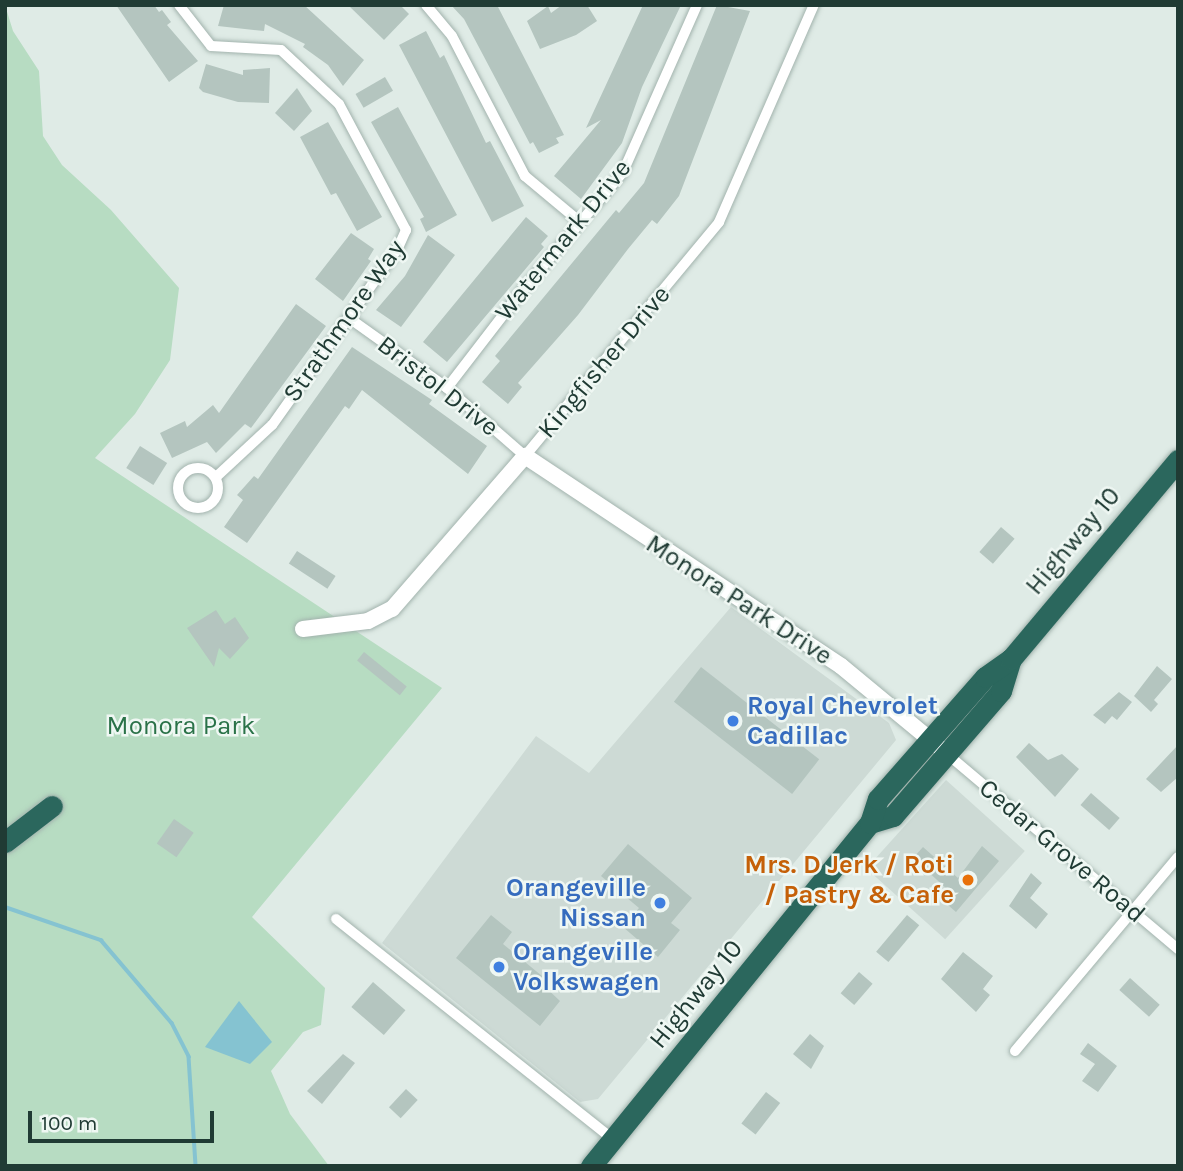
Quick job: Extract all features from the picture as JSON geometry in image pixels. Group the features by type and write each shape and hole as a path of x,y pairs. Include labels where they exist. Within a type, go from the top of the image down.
{"highway":[{"name":"Highway 10","path":"591,1166 870,823 893,816 985,677 1011,659 1178,460"},
{"path":"5,842 52,806"}],"street":[{"name":"Strathmore Way","path":"179,5 211,46 284,51 346,116 406,230 403,242 272,425 216,477"},
{"path":"426,5 452,36 525,176 580,222"},
{"name":"Watermark Drive","path":"447,388 623,172 697,5"},
{"name":"Kingfisher Drive","path":"303,629 368,621 392,609 525,456 719,222 814,5"},
{"name":"Bristol Drive","path":"349,318 447,388 525,456"},
{"name":"Monora Park Drive","path":"525,456 841,666 938,746"},
{"name":"Cedar Grove Road","path":"938,746 1178,948"},
{"path":"1015,1051 1178,857"},
{"path":"336,919 613,1139"}],"shaded area":[{"path":"731,607 889,723 896,740 598,1099 580,1102 382,943 536,736 589,773"},
{"path":"946,780 1025,851 945,939 866,868"}],"green space":[{"name":"Monora Park","path":"5,5 13,31 39,71 43,136 62,165 111,210 179,288 170,360 135,414 95,458 442,688 252,917 325,988 321,1025 303,1032 271,1071 290,1114 329,1166 5,1166"}],"water":[{"path":"239,1001 272,1042 250,1064 205,1047"}],"building":[{"path":"116,5 154,5 159,12 162,10 171,22 167,25 198,61 169,82"},
{"path":"224,5 304,5 364,60 343,86 328,65 303,47 305,44 265,24 264,31 218,26"},
{"path":"348,5 400,5 409,14 384,40"},
{"path":"451,5 497,5 564,135 556,138 559,143 539,153 533,142 530,144 464,19"},
{"path":"562,5 587,5 597,21 576,35 540,49 527,21 548,6 551,13"},
{"path":"643,5 681,5 642,87 622,143 581,199 554,176 601,120 586,128"},
{"path":"717,5 750,11 679,196 657,224 652,220 628,249 578,315 518,383 522,387 508,404 482,382 500,361 495,356 616,210 619,213 644,183"},
{"path":"426,31 440,58 444,55 486,143 490,141 524,206 492,222 399,45"},
{"path":"206,64 243,75 243,70 270,68 269,103 238,102 203,92 199,88"},
{"path":"385,77 393,91 364,108 356,94"},
{"path":"297,88 312,111 294,131 275,113"},
{"path":"398,107 457,215 426,232 420,219 424,217 371,122"},
{"path":"328,122 382,217 357,231 336,193 331,195 300,137"},
{"path":"526,217 548,236 541,244 544,247 447,362 423,342"},
{"path":"351,233 374,249 368,259 371,261 343,301 315,279"},
{"path":"428,235 455,255 401,327 376,310 405,276"},
{"path":"296,304 326,326 251,428 245,424 216,453 207,442 172,458 160,433 185,421 187,427 213,405 219,413"},
{"path":"352,347 432,400 429,404 487,446 468,474 362,390 349,409 345,406 247,543 224,527 243,500 237,495 254,476 258,479"},
{"path":"140,446 167,463 153,485 126,468"},
{"path":"1001,527 1015,539 993,564 979,552"},
{"path":"297,551 336,576 327,589 289,564"},
{"path":"216,610 225,624 235,617 249,638 230,659 219,648 214,667 187,628"},
{"path":"364,652 407,687 400,695 357,661"},
{"path":"1157,666 1172,679 1154,700 1158,704 1151,712 1134,696"},
{"name":"Royal Chevrolet Cadillac","path":"701,667 819,759 792,794 674,702"},
{"path":"1119,692 1132,702 1117,720 1112,716 1105,724 1093,715"},
{"path":"1029,743 1048,760 1062,754 1079,769 1055,797 1016,757"},
{"path":"1178,745 1178,777 1161,792 1146,779"},
{"path":"1091,793 1120,818 1109,830 1081,805"},
{"path":"174,819 194,833 176,857 157,844"},
{"name":"Orangeville Nissan","path":"628,844 692,898 671,923 680,930 658,957 623,927 639,908 601,876"},
{"path":"982,846 999,861 956,912 941,899 948,890 913,858 923,847 958,878"},
{"path":"1031,873 1042,883 1030,898 1048,914 1036,929 1009,906"},
{"name":"Orangeville Volkswagen","path":"491,915 512,932 503,944 542,976 539,981 560,1001 540,1026 456,958"},
{"path":"907,915 919,925 888,962 876,952"},
{"path":"963,952 993,976 983,989 990,995 976,1012 941,979"},
{"path":"859,972 873,984 854,1005 841,993"},
{"path":"1130,978 1160,1005 1149,1017 1119,990"},
{"path":"373,982 405,1010 384,1035 351,1007"},
{"path":"810,1034 824,1046 811,1069 793,1054"},
{"path":"1088,1043 1117,1066 1098,1092 1082,1081 1095,1064 1080,1054"},
{"path":"343,1054 355,1063 322,1104 307,1091"},
{"path":"406,1089 418,1100 401,1118 389,1107"},
{"path":"766,1092 780,1103 756,1135 741,1124"}],"waterway":[{"path":"5,907 101,940 172,1023 189,1057 196,1166"}],"place":[{"name":"Royal Chevrolet Cadillac","path":"733,721"},
{"name":"Mrs. D Jerk / Roti / Pastry & Cafe","path":"968,880"},
{"name":"Orangeville Nissan","path":"660,903"},
{"name":"Orangeville Volkswagen","path":"499,967"}]}
